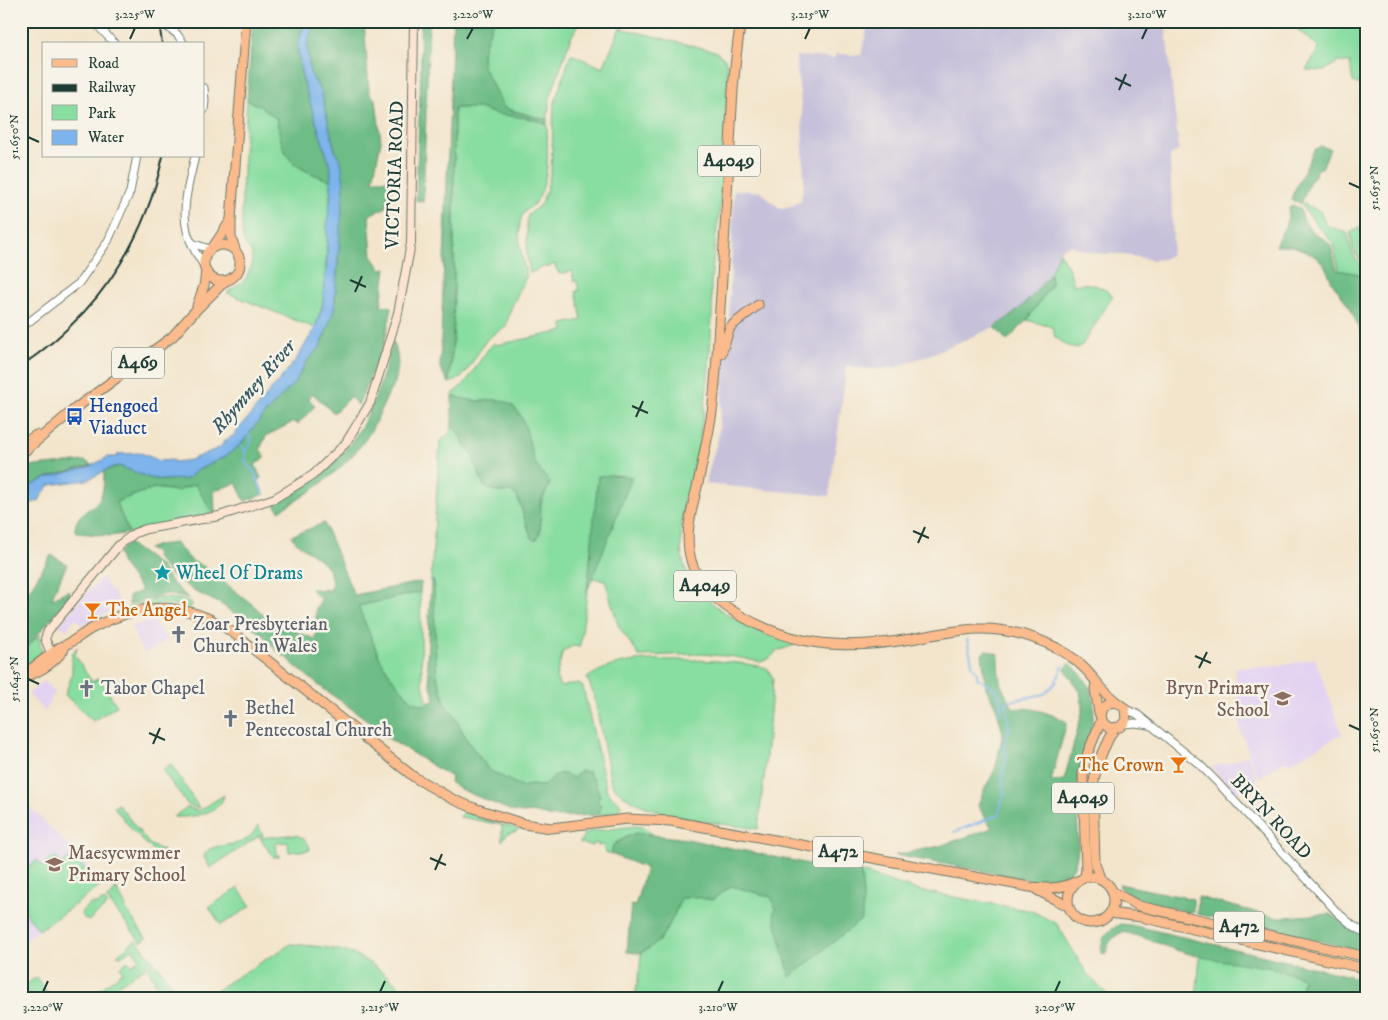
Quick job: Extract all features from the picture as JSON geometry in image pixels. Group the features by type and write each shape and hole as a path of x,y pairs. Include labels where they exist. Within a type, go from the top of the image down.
{"main road":[{"path":"231,219 206,255 205,269 214,280 231,280 239,271 240,260 231,237 231,219 246,21"},
{"name":"VICTORIA ROAD","path":"55,649 45,639 48,631 120,545 136,533 146,529 219,516 274,498 313,475 345,444 370,403 398,313 411,243 414,21"},
{"name":"A4049","path":"741,21 733,96 716,374 708,434 690,515 688,544 694,570 712,594 741,616 762,626 804,640 831,644 868,644 958,630 980,629 1022,635 1039,640 1069,655 1081,665 1096,684 1101,686 1111,698 1118,702"},
{"path":"212,248 224,245 235,250"},
{"name":"A469","path":"196,309 204,286 205,269"},
{"name":"A469","path":"21,454 74,410 172,337 196,309 225,281"},
{"path":"716,374 725,338 730,327 758,305"},
{"name":"A469","path":"21,445 74,410"},
{"name":"A472","path":"30,673 31,669 55,649 110,619 128,612 155,608 189,611 215,622 232,632 414,777 452,799 502,817 538,826 566,827 628,819 671,821 1030,887 1066,887 1081,879"},
{"name":"A472","path":"21,679 30,673 35,673 64,651 55,649"},
{"path":"1096,684 1095,689 1100,718 1105,726 1114,729 1124,724 1127,715 1125,709 1118,702 1108,702 1100,711 1100,718"},
{"name":"A4049","path":"1081,879 1086,869 1083,773 1100,718"},
{"name":"A4049","path":"1100,878 1095,864 1094,777 1102,749 1114,729"},
{"path":"1092,876 1100,878 1106,882 1113,892 1113,906 1110,913 1102,920 1089,923 1076,918 1068,906 1069,892 1081,879 1092,876"},
{"name":"A472","path":"1030,887 1068,906"},
{"name":"A472","path":"1113,892 1139,906 1367,957"},
{"name":"A472","path":"1110,913 1141,916 1367,969"}],"street":[{"path":"96,21 113,42"},
{"path":"160,21 177,34 183,42"},
{"path":"21,328 79,283 108,241 130,192 137,158"},
{"path":"195,158 185,224 189,239 205,269"},
{"path":"189,239 194,244 212,248"},
{"name":"BRYN ROAD","path":"1125,709 1137,714 1199,764 1337,912 1352,925 1367,934"},
{"path":"1124,724 1149,725"}],"shaded area":[{"path":"869,21 1165,21 1179,150 1170,156 1173,244 1171,254 1164,259 1152,260 1116,254 1093,253 1070,245 1061,249 1050,274 1015,315 995,327 897,367 878,369 847,365 829,496 705,484 718,438 729,322 734,190 762,192 781,209 792,206 801,200 804,184 802,114 796,56 834,58 836,54 861,55"},
{"path":"102,578 122,604 81,625 77,619 73,620 67,630 59,625 86,594"},
{"path":"154,621 167,640 145,653 140,647 131,626"},
{"name":"Bryn Primary School","path":"1315,658 1342,734 1290,763 1284,761 1259,778 1240,730 1235,668 1281,666"},
{"path":"44,681 55,692 45,712 28,694"},
{"path":"1248,755 1257,780 1236,793 1212,767 1230,763"},
{"name":"Maesycwmmer Primary School","path":"21,798 105,883 21,943"}],"green space":[{"path":"253,21 305,21 297,47 302,77 331,169 331,181 307,171 292,161 282,145 277,119 260,106 247,100"},
{"path":"314,21 364,21 369,92 376,101 381,141 373,180 394,180 385,208 369,216 372,256 381,269 386,268 381,305 392,307 384,345 358,405 350,397 334,413 312,393 309,399 315,406 298,424 293,422 266,436 260,449 265,457 255,465 261,478 257,481 264,494 245,501 236,483 214,491 215,513 213,513 195,484 177,491 154,488 116,502 129,533 110,536 79,533 75,531 78,519 101,496 104,471 119,466 150,478 163,480 186,479 196,471 226,456 241,444 262,417 295,382 307,361 320,347 334,310 339,249 341,162 335,151 321,92 310,73 307,45"},
{"path":"420,21 429,21 423,202 416,200 421,66"},
{"path":"453,21 493,21 482,54 483,67 504,108 547,120 547,124 528,118 496,114 479,108 454,108 453,341 449,383 440,368"},
{"path":"493,21 581,21 571,37 550,98 547,120 504,108 483,67 482,54"},
{"path":"1301,21 1367,21 1367,89 1353,82 1350,63 1338,62 1324,71 1306,70 1319,48 1297,29"},
{"path":"620,28 715,51 725,59 728,70 725,143 711,289 712,312 709,368 700,437 683,516 681,548 683,563 689,576 709,601 750,627 795,645 777,651 770,658 761,662 736,657 701,654 639,656 618,625 605,580 592,578 631,477 598,476 591,562 581,640 579,647 573,646 563,651 556,677 560,687 577,683 583,687 606,788 609,794 621,804 618,812 599,815 601,805 597,802 591,778 580,771 574,778 543,786 531,785 522,787 489,770 467,740 452,712 446,706 437,676 434,641 434,582 431,581 440,441 450,433 452,427 459,433 465,447 470,450 484,486 496,492 511,492 517,496 531,537 540,533 541,504 550,482 535,463 525,427 518,412 513,406 503,401 476,401 452,396 466,382 494,343 496,345 564,331 563,324 582,320 576,291 579,291 577,281 574,281 572,271 559,274 554,264 530,273 527,257 527,220 528,215 541,204 547,188 551,171 554,104 571,54 603,68"},
{"path":"247,100 260,106 277,119 282,145 292,161 307,171 331,181 324,295 315,328 227,293 245,280 252,265 252,254 244,242 242,232 242,190"},
{"path":"454,108 479,108 496,114 528,118 547,124 547,159 545,179 540,196 524,212 521,220 519,236 527,275 511,308 506,326 487,339 460,379 449,383 453,341"},
{"path":"1321,146 1330,149 1322,168 1319,168 1313,178 1311,178 1301,204 1291,200 1314,150"},
{"path":"1304,202 1305,205 1320,211 1326,225 1347,233 1355,258 1362,266 1367,268 1367,279 1355,273 1339,271 1333,243 1302,207"},
{"path":"1292,205 1300,208 1304,221 1310,230 1329,243 1337,270 1355,273 1367,279 1367,364 1365,343 1359,328 1350,308 1332,282 1325,266 1318,258 1306,251 1292,246 1275,246 1286,224 1289,208"},
{"path":"1367,224 1367,231 1364,227 1360,229 1363,237 1359,246 1366,249 1361,262 1353,249 1350,233"},
{"path":"1059,252 1069,269 1074,285 1095,285 1113,296 1082,345 1078,348 1068,346 1055,337 1052,327 1027,320 1051,285 1050,274"},
{"path":"1050,274 1051,285 1027,320 1007,341 995,327 1025,303"},
{"path":"393,341 398,362 395,382 374,425 362,444 344,464 313,490 279,511 274,502 333,462 359,430 374,402"},
{"path":"452,396 476,401 503,401 513,406 518,412 525,427 535,463 550,482 541,501 541,525 537,539 534,540 531,537 517,496 511,492 496,492 484,486 470,450 465,447 459,433 452,427"},
{"path":"85,461 92,465 46,478 21,491 21,464 36,466"},
{"path":"598,476 632,477 587,592"},
{"path":"195,483 213,513 129,533 116,502 154,488 177,491"},
{"path":"324,523 354,595 421,582 420,592 358,606 380,659 392,678 412,701 423,705 435,700 427,661 431,581 434,581 437,676 446,706 452,712 467,740 489,770 522,787 531,785 543,786 554,776 561,773 574,778 580,771 589,772 591,778 594,779 600,796 597,802 601,805 599,815 553,817 532,812 512,811 462,790 450,782 451,777 378,732 366,719 321,687 278,652 262,634 221,604 198,593 171,575 155,556 156,553 148,549 158,545 175,543 192,561 205,567 269,620 314,639 316,635 316,608 321,600 311,589 331,590 332,579 324,564 291,536"},
{"path":"128,543 161,567 171,582 188,598 166,594 129,605 129,596 142,591 122,564 118,553"},
{"path":"51,555 67,564 51,599 69,590 71,595 21,654 21,596 30,589"},
{"path":"420,592 422,681 428,704 423,705 412,701 392,678 380,659 358,606"},
{"path":"161,598 180,599 192,604 191,608 151,605 112,615 130,607"},
{"path":"40,634 41,655 21,673 21,654"},
{"path":"77,647 75,655 92,682 99,678 117,706 93,721 65,695 72,675 72,654"},
{"path":"986,650 998,654 1001,683 1014,709 1035,710 1067,722 1051,781 1064,780 1083,709 1080,691 1065,669 1070,663 1084,678 1092,692 1093,715 1078,782 1077,856 1072,870 1059,881 1042,882 895,855 940,846 992,828 978,806 995,770 1003,733 996,707 986,688 982,654"},
{"path":"652,660 740,663 767,668 773,678 758,829 700,821 657,810 637,803 622,794 611,783 594,695 587,678 599,671 625,663"},
{"path":"171,764 199,808 188,805 162,770"},
{"path":"224,795 222,801 211,811 188,817 174,817 187,807 199,811"},
{"path":"118,804 150,845 164,851 154,852 134,832 114,807"},
{"path":"464,809 484,819 518,829 507,834 502,841 502,825 460,817"},
{"path":"258,825 263,836 259,836 210,868 204,857 206,852 215,847 247,839 253,834"},
{"path":"634,826 644,828 652,834 627,836 613,845 611,854 605,852 603,845 598,846 596,843 592,846 580,843 584,834 589,832"},
{"path":"635,833 687,839 809,864 861,872 862,919 790,977 773,912 776,909 771,897 731,886 712,900 695,897 681,898 667,929 656,943 640,953 627,952 631,905 635,906 646,868 611,854 613,845"},
{"path":"289,835 303,838 310,850 289,852 288,842 276,843 277,855 280,855 280,857 273,857 260,838"},
{"path":"73,856 101,886 39,930 23,905 21,886 26,883 21,877 21,873 37,860 43,866 56,857 62,864"},
{"path":"861,872 920,891 1032,911 1057,924 1087,974 1112,999 587,999 588,995 635,997 641,953 659,941 674,915 681,898 695,897 712,900 731,886 816,909 863,897"},
{"path":"1119,884 1193,899 1193,913 1138,900 1121,889"},
{"path":"116,888 125,908 146,938 141,942 106,898 112,895"},
{"path":"238,888 251,906 221,925 209,907"},
{"path":"1198,897 1274,917 1330,914 1367,940 1367,952 1197,914"},
{"path":"104,900 108,905 88,921 81,915 82,911 90,904 97,904"},
{"path":"1120,924 1367,980 1367,999 1302,999 1303,978 1290,973 1193,955 1123,932 1111,940 1106,954 1101,953 1103,939"},
{"path":"136,940 155,962 94,999 87,999 123,972 120,967 128,961 131,965 140,959 132,949 121,956 117,955"},
{"path":"291,944 333,949 357,956 379,970 413,999 205,999 227,983"},
{"path":"1200,956 1266,967 1303,978 1302,999 1196,999"},
{"path":"156,964 173,985 159,989 148,969"},
{"path":"36,977 51,999 40,999 21,989"}],"water":[{"path":"305,21 314,21 307,45 310,73 321,92 335,151 341,162 344,184 334,310 320,347 307,361 295,382 262,417 241,444 226,456 196,471 187,479 163,480 150,478 119,466 87,480 50,485 39,501 21,506 21,491 46,478 89,467 108,457 117,457 118,454 141,453 160,461 172,460 175,462 190,460 221,447 224,441 233,436 296,360 315,328 322,308 327,258 331,169 302,77 297,47"}],"waterway":[{"path":"245,451 250,446 251,438 248,434"},
{"path":"239,442 245,451 245,461 254,472 264,494"},
{"path":"1367,578 1367,593"},
{"path":"967,639 977,678 991,686 998,693 1000,700 998,714"},
{"path":"954,832 998,815 1004,793 1002,776 1007,759 1004,746 1009,729 1006,704 1007,702 1044,694 1055,684 1063,666"}],"railway":[{"path":"159,21 162,42"},
{"path":"21,366 48,346 72,324 94,301 113,275 143,219 155,188 162,158"}],"place":[{"name":"Hengoed Viaduct","path":"75,417"},
{"name":"Wheel Of Drams","path":"162,573"},
{"name":"The Angel","path":"92,610"},
{"name":"Zoar Presbyterian Church in Wales","path":"179,635"},
{"name":"Tabor Chapel","path":"87,688"},
{"name":"Bryn Primary School","path":"1283,699"},
{"name":"Bethel Pentecostal Church","path":"231,719"},
{"name":"The Crown","path":"1178,765"},
{"name":"Maesycwmmer Primary School","path":"54,864"}],"water label":[{"name":"Rhymney River","path":"254,387"}]}
